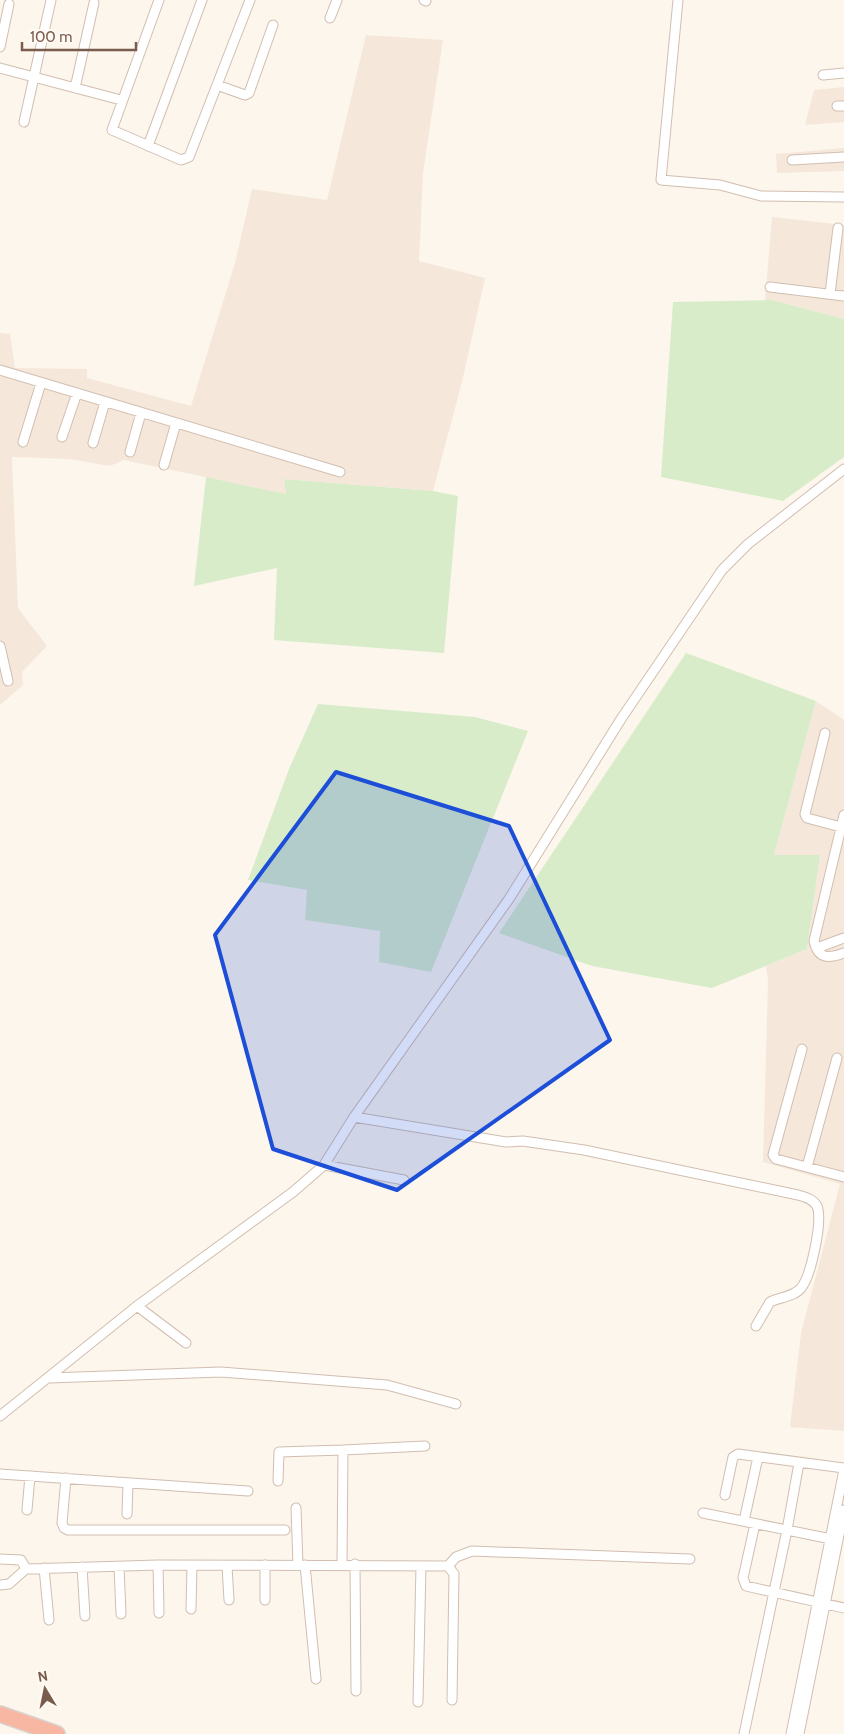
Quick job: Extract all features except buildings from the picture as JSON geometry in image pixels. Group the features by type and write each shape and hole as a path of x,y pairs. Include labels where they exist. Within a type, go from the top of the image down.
{"highway":[{"path":"0,1714 57,1734"}],"street":[{"path":"24,122 51,0"},
{"path":"159,0 121,100 112,130 182,160 188,158 250,0"},
{"path":"148,146 202,0"},
{"path":"330,18 337,0"},
{"path":"678,0 661,180 720,185 761,196 844,198"},
{"path":"75,88 94,3"},
{"path":"0,47 9,4"},
{"path":"217,85 245,95 249,93 273,25"},
{"path":"0,68 121,100"},
{"path":"823,75 844,73"},
{"path":"792,160 844,157"},
{"path":"830,294 838,228"},
{"path":"770,287 844,296"},
{"path":"0,370 340,472"},
{"path":"23,442 41,383"},
{"path":"62,437 77,393"},
{"path":"92,443 105,402"},
{"path":"130,452 141,412"},
{"path":"164,466 176,423"},
{"path":"0,1416 138,1306 293,1192 324,1165 354,1117 509,899 621,719 722,570 748,544 844,469"},
{"path":"0,646 8,681"},
{"path":"826,733 805,814 807,818 842,828"},
{"path":"844,814 814,941 824,957 830,958 844,953"},
{"path":"817,948 844,938"},
{"path":"802,1049 773,1155 776,1159 844,1178"},
{"path":"807,1167 837,1058"},
{"path":"354,1117 506,1142 523,1142 584,1150 788,1193 812,1200 817,1208 818,1225 805,1282 795,1293 770,1302 756,1326"},
{"path":"324,1165 404,1180"},
{"path":"138,1306 186,1343"},
{"path":"49,1378 221,1372 387,1385 456,1404"},
{"path":"278,1481 278,1452 425,1446"},
{"path":"342,1565 344,1450"},
{"path":"726,1495 733,1457 738,1454 844,1469 838,1541"},
{"path":"744,1521 758,1457"},
{"path":"744,1734 788,1530 799,1463"},
{"path":"0,1474 248,1491"},
{"path":"27,1510 30,1476"},
{"path":"66,1478 62,1523 64,1528 68,1530 285,1530"},
{"path":"127,1514 128,1483"},
{"path":"296,1508 316,1679"},
{"path":"791,1734 844,1510"},
{"path":"703,1513 838,1541"},
{"path":"755,1524 744,1580 746,1586 844,1608"},
{"path":"0,1585 9,1584 26,1568 355,1564 448,1566 456,1557 472,1552 690,1559"},
{"path":"0,1559 21,1560 26,1568"},
{"path":"355,1564 356,1691"},
{"path":"158,1565 158,1613"},
{"path":"265,1565 265,1600"},
{"path":"191,1609 192,1566"},
{"path":"227,1566 230,1600"},
{"path":"418,1702 421,1566"},
{"path":"448,1566 454,1574 452,1700"},
{"path":"82,1567 85,1616"},
{"path":"119,1567 121,1614"},
{"path":"44,1568 49,1620"},
{"path":"799,1734 822,1603"}],"highlighted area":[{"path":"336,772 509,826 610,1040 397,1190 273,1149 215,935"}],"shaded area":[{"path":"366,35 443,40 423,173 419,261 485,278 462,382 433,491 284,479 286,494 124,460 110,466 69,459 12,457 18,608 47,646 22,672 23,685 0,705 0,333 10,334 15,368 87,369 87,378 191,406 235,263 252,189 327,200"},
{"path":"844,87 844,122 805,125 814,90"},
{"path":"844,148 844,171 777,173 776,154"},
{"path":"772,217 844,225 844,319 772,300 765,301"},
{"path":"816,701 844,720 844,1431 790,1427 801,1333 840,1184 763,1162 768,980 766,966 807,949 820,855 774,855"}],"green space":[{"path":"772,300 844,319 844,457 783,501 661,477 673,302"},
{"path":"206,477 286,494 284,479 433,491 458,496 444,653 274,640 277,568 194,586"},
{"path":"686,653 816,701 774,855 820,855 807,949 712,988 592,966 499,933"},
{"path":"318,704 475,717 528,731 431,972 379,962 380,931 305,920 307,890 248,880 289,769"}]}
